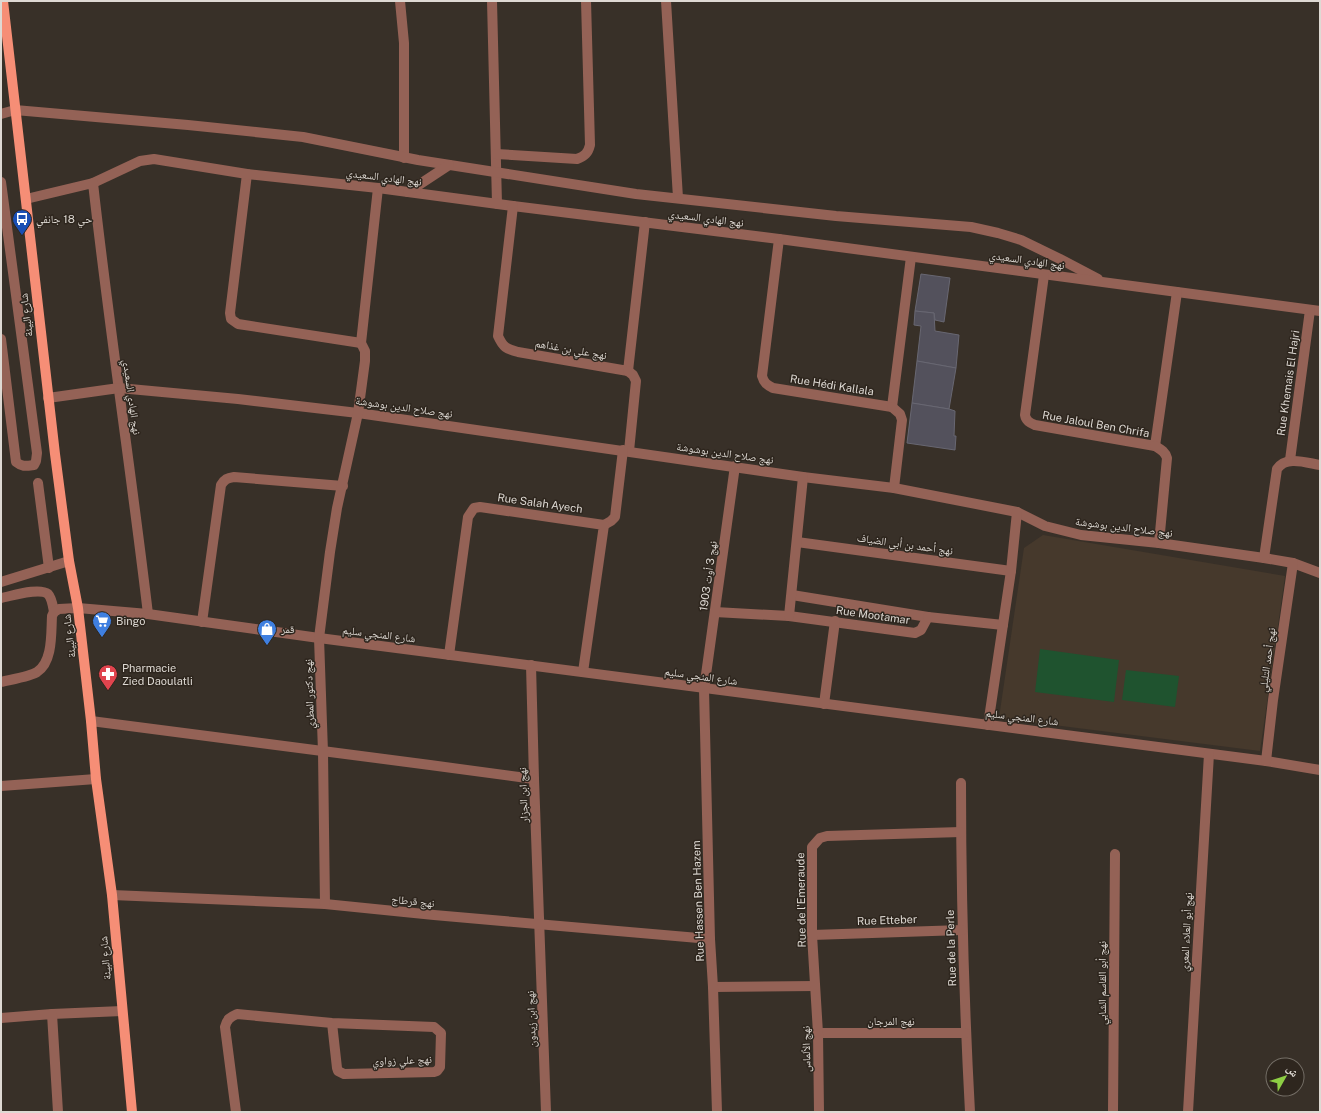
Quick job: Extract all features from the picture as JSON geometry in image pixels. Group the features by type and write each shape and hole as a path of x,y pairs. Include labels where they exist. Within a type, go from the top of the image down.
{"main road":[{"name":"شارع البيئة","path":"3,1 48,398 69,562 78,608 96,779 112,895 132,1112"}],"street":[{"path":"400,1 404,43 404,158"},
{"path":"492,1 497,204"},
{"path":"496,154 577,159 584,156 588,152 590,145 586,1"},
{"path":"666,1 678,198"},
{"path":"1,114 15,110 188,125 303,137 404,158 628,193 836,216 971,226 1021,240 1104,283"},
{"name":"نهج الهادي السعيدي","path":"26,199 93,183 140,161 154,159 247,174 378,188 779,238 1044,275 1315,310"},
{"path":"408,192 449,165"},
{"path":"247,174 230,313 231,318 238,324 361,343"},
{"path":"1,182 37,453 34,465 20,466 16,462 1,339"},
{"name":"نهج الهادي السعيدي","path":"93,183 104,285 119,388 148,614"},
{"name":"نهج دكتور المطري","path":"326,904 319,638 330,552 358,413 365,361 365,350 361,343 378,188"},
{"name":"نهج علي بن غذاهم","path":"513,206 498,336 501,344 508,350 628,371"},
{"path":"583,672 604,525 612,521 615,517 636,381 633,375 628,371 645,222"},
{"name":"Rue Hédi Kallala","path":"779,238 762,376 763,382 767,386 773,388 892,407"},
{"path":"894,488 902,420 900,414 892,407 911,257"},
{"name":"Rue Jaloul Ben Chrifa","path":"1044,275 1025,415 1026,419 1035,425 1154,446 1178,292"},
{"name":"Rue Khemais El Hajri","path":"1290,460 1315,310"},
{"name":"نهج صلاح الدين بوشوشة","path":"48,398 119,388 238,399 358,413 735,466 803,477 894,488 1017,512 1044,526 1081,535 1159,543 1264,558 1293,563 1320,573"},
{"path":"1154,446 1162,450 1166,454 1167,458 1159,543"},
{"path":"1264,558 1277,472 1282,463 1290,460 1320,465"},
{"name":"نهج 3 أوت 1903","path":"704,689 735,466"},
{"path":"202,622 221,484 224,480 234,477 343,486"},
{"path":"789,616 803,477"},
{"path":"38,483 49,568"},
{"name":"Rue Salah Ayech","path":"449,655 468,517 474,508 480,506 604,525"},
{"path":"988,725 1011,571 1017,512"},
{"name":"نهج أحمد بن أبي الضياف","path":"797,542 1011,571"},
{"path":"1,582 69,562"},
{"name":"نهج أحمد التليلي","path":"1266,761 1273,700 1293,563"},
{"path":"1,598 37,591 44,592 50,598 54,612 52,616 49,656 45,664 37,672 1,682"},
{"name":"Rue Mootamar","path":"715,612 789,616 915,633 921,630 928,617 792,595"},
{"name":"شارع المنجي سليم","path":"54,612 59,609 78,608 148,614 704,689 1266,761 1320,770"},
{"path":"928,617 1003,625"},
{"path":"824,704 835,622"},
{"name":"نهج ابن الجزار","path":"531,665 539,924"},
{"name":"Rue Hassen Ben Hazem","path":"704,689 710,939 717,1112"},
{"path":"91,721 534,780"},
{"name":"نهج أبو العلاء المعري","path":"1188,1112 1209,754"},
{"path":"1,786 96,779"},
{"name":"Rue de la Perle","path":"961,784 962,930 965,1033 970,1112"},
{"name":"Rue de l'Emeraude","path":"815,986 812,935 812,847 820,838 827,836 961,832"},
{"name":"نهج أبو القاسم الشابي","path":"1113,1112 1115,854"},
{"name":"نهج قرطاج","path":"112,895 326,904 710,939"},
{"name":"نهج ابن زيدون","path":"539,924 546,1112"},
{"name":"Rue Etteber","path":"812,935 962,930"},
{"path":"713,988 815,986"},
{"name":"نهج الألماس","path":"815,986 818,1033 819,1112"},
{"path":"1,1018 122,1011"},
{"path":"52,1014 58,1112"},
{"name":"نهج علي زواوي","path":"236,1112 225,1027 227,1020 231,1016 237,1014 332,1023 434,1027 440,1030 441,1033 440,1067 434,1072 341,1073 337,1068 332,1023"},
{"name":"نهج المرجان","path":"818,1033 965,1033"}],"shaded area":[{"path":"1043,535 1285,576 1260,751 999,718 1024,548"}],"green space":[{"path":"1040,649 1119,660 1114,702 1035,692"},
{"path":"1126,670 1179,676 1175,707 1122,700"}],"building":[{"path":"921,274 950,278 944,322 935,320 934,313 915,311"},
{"path":"915,311 934,313 935,331 959,335 956,368 917,361 921,326 914,325"},
{"path":"917,361 956,368 949,409 912,403"},
{"path":"912,403 955,411 955,450 907,443"}],"place":[{"name":"حي 18 جانفي","path":"22,236"},
{"name":"Bingo","path":"102,638"},
{"name":"قمر","path":"267,646"},
{"name":"Pharmacie Zied Daoulatli","path":"108,691"}]}
